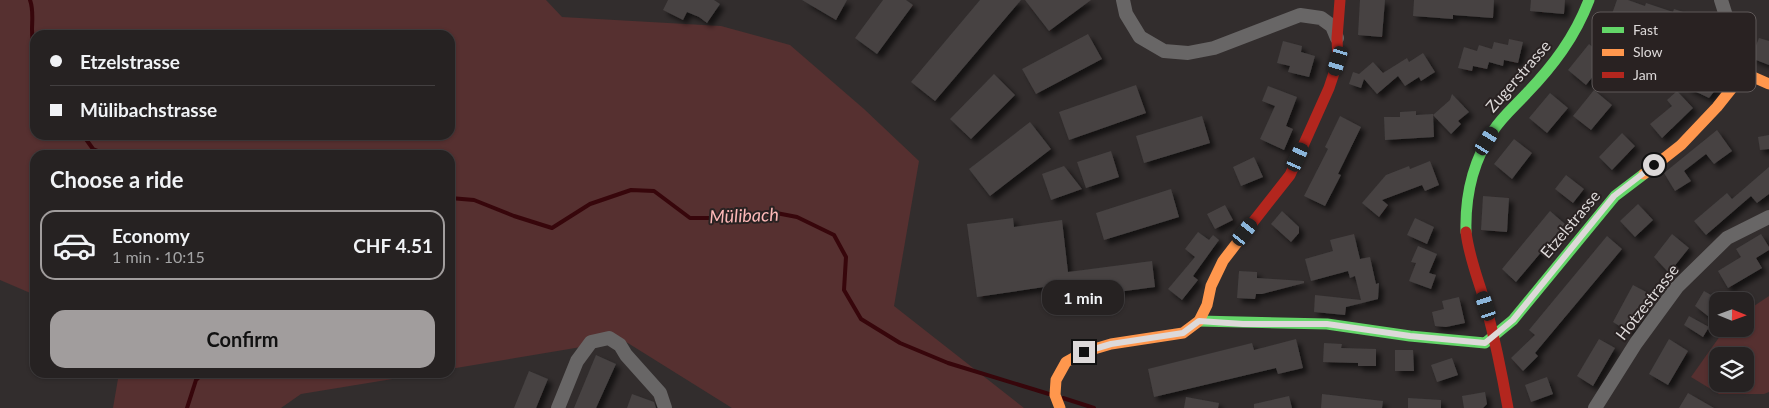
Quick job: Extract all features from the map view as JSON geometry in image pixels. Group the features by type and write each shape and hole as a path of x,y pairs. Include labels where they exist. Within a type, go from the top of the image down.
{"street":[{"path":"1123,0 1126,14 1140,37 1164,51 1188,53 1214,48 1300,15 1321,18 1332,26 1337,38"},
{"path":"1060,408 1055,395 1056,380 1066,362 1084,352 1111,344 1183,333 1199,321 1207,305 1211,286 1223,261 1290,175 1329,88 1338,61 1337,38 1340,0"},
{"name":"Zugerstrasse","path":"1508,408 1486,306 1468,250 1466,202 1473,172 1494,129 1558,57 1577,27 1589,0"},
{"path":"1720,0 1724,12"},
{"path":"1756,79 1769,84"},
{"name":"Etzelstrasse","path":"1492,337 1513,320 1614,196 1680,145 1729,92"},
{"name":"Hotzestrasse","path":"1594,408 1636,343 1677,286 1727,238 1769,216"},
{"path":"1199,321 1243,324 1327,324 1410,336 1485,343 1492,337"},
{"path":"558,408 577,361 591,342 609,338 620,345 626,355 660,392 665,408"}],"shaded area":[{"path":"0,0 546,0 562,17 721,26 790,45 864,109 919,161 894,306 1024,408 732,408 623,340 455,368 455,150 30,150 30,293 0,280"},
{"path":"1769,296 1769,392 1764,394 1719,394 1716,392 1754,392 1754,347 1712,347 1719,338 1754,338 1754,306"},
{"path":"1709,352 1709,388 1691,377"},
{"path":"118,378 399,378 301,394 281,408 113,408"}],"building":[{"path":"668,0 714,0 720,4 707,23 687,12 683,20 663,10"},
{"path":"802,0 847,0 836,20"},
{"path":"883,0 906,0 913,5 877,54 855,38"},
{"path":"980,0 1021,0 935,101 911,82"},
{"path":"1025,0 1091,0 1049,31"},
{"path":"1360,0 1385,0 1382,37 1358,35"},
{"path":"1414,0 1494,0 1493,18 1453,15 1453,19 1413,16"},
{"path":"1531,0 1565,0 1564,14 1530,11"},
{"path":"1617,0 1628,0 1645,6 1646,3 1673,12 1613,12"},
{"path":"1088,34 1102,59 1036,94 1022,69"},
{"path":"1759,38 1769,41 1769,65 1756,60 1756,46"},
{"path":"1509,39 1523,42 1518,63 1504,60 1503,66 1489,62 1487,69 1473,66 1472,71 1458,68 1464,47 1477,51 1479,45 1492,49 1494,42 1508,45"},
{"path":"1283,41 1302,46 1301,52 1315,56 1309,77 1288,72 1290,66 1277,63"},
{"path":"1589,44 1592,46 1592,78 1586,85 1568,70"},
{"path":"1423,53 1435,72 1421,81 1419,77 1405,86 1398,76 1377,94 1364,79 1361,88 1349,84 1353,72 1359,74 1373,62 1383,73 1407,58 1409,62"},
{"path":"994,74 1015,95 971,139 950,119"},
{"path":"1136,85 1146,113 1069,140 1059,112"},
{"path":"1268,86 1297,97 1286,126 1293,129 1284,150 1260,139 1275,106 1262,101"},
{"path":"1592,92 1596,92 1612,105 1591,130 1573,116"},
{"path":"1678,92 1693,108 1662,138 1650,124 1672,106 1667,100"},
{"path":"1696,92 1714,92 1709,98"},
{"path":"1550,93 1568,108 1547,133 1529,118"},
{"path":"1452,94 1469,112 1458,121 1461,124 1451,134 1433,115 1450,100"},
{"path":"1416,111 1416,115 1433,114 1434,137 1385,140 1384,117 1400,117 1400,112"},
{"path":"1202,116 1210,143 1144,163 1136,136"},
{"path":"1340,116 1361,127 1338,174 1341,175 1325,206 1304,196 1328,149 1325,147"},
{"path":"1030,122 1051,149 990,196 969,169"},
{"path":"1717,130 1732,151 1714,164 1706,154 1684,171 1691,181 1675,191 1664,173"},
{"path":"1622,133 1635,146 1612,170 1599,157"},
{"path":"1769,135 1769,149 1760,150 1758,137"},
{"path":"1514,139 1532,153 1512,179 1494,164"},
{"path":"1111,151 1119,177 1086,188 1077,162"},
{"path":"1254,157 1263,177 1241,186 1233,167"},
{"path":"1430,161 1439,185 1425,191 1422,185 1382,200 1388,205 1379,217 1362,203 1386,175 1409,166 1410,169"},
{"path":"1064,166 1082,189 1051,200 1042,174"},
{"path":"1769,167 1769,194 1757,203 1751,196 1706,235 1694,221 1727,193 1732,199"},
{"path":"1566,175 1584,189 1573,203 1555,189"},
{"path":"1171,189 1179,217 1104,240 1096,213"},
{"path":"1483,196 1509,198 1507,232 1481,230"},
{"path":"1638,204 1653,220 1635,237 1620,221"},
{"path":"1225,205 1233,220 1215,229 1207,214"},
{"path":"1282,211 1299,227 1299,233 1291,242 1271,224"},
{"path":"1550,211 1565,224 1516,282 1502,269"},
{"path":"1013,218 1014,227 1062,220 1068,272 1152,261 1155,287 1080,297 1078,282 977,297 967,224"},
{"path":"1415,218 1434,227 1427,244 1407,235"},
{"path":"1198,232 1209,240 1213,235 1219,240 1193,276 1198,280 1182,300 1168,289 1195,257 1185,249"},
{"path":"1354,234 1360,259 1370,257 1376,284 1379,283 1378,299 1346,307 1345,315 1314,312 1315,295 1361,300 1355,276 1350,278 1348,271 1311,281 1305,259 1333,251 1330,240"},
{"path":"1672,234 1689,248 1669,273 1654,257"},
{"path":"1761,234 1769,247 1769,250 1756,258 1762,268 1728,288 1718,271 1741,257 1736,249"},
{"path":"1607,236 1622,249 1535,353 1538,356 1523,371 1511,358 1535,335 1529,330"},
{"path":"1418,246 1437,254 1429,273 1436,275 1431,289 1409,281 1416,263 1411,262"},
{"path":"1239,271 1257,272 1257,278 1304,281 1304,283 1256,294 1255,299 1237,298"},
{"path":"1633,285 1650,294 1629,332 1613,322"},
{"path":"1704,291 1709,294 1709,317 1695,306"},
{"path":"1459,297 1465,323 1446,327 1435,326 1432,312 1444,309 1442,301"},
{"path":"1689,316 1709,327 1703,337 1684,325"},
{"path":"1296,339 1303,368 1278,374 1276,368 1154,397 1148,369 1252,343 1254,350"},
{"path":"1599,339 1615,348 1593,386 1577,376"},
{"path":"1669,339 1688,351 1668,385 1649,374"},
{"path":"1324,343 1342,344 1341,348 1376,349 1376,366 1358,366 1358,363 1323,362"},
{"path":"1395,350 1413,350 1414,371 1395,371"},
{"path":"596,355 616,364 596,408 574,408"},
{"path":"1452,358 1458,375 1437,382 1431,365"},
{"path":"529,371 548,379 536,408 514,408"},
{"path":"1547,377 1553,394 1531,402 1525,385"},
{"path":"1485,392 1487,404 1483,408 1464,408 1462,396"},
{"path":"1688,393 1714,408 1679,408"},
{"path":"632,394 654,402 656,408 627,408"},
{"path":"1322,394 1383,401 1382,408 1321,408"},
{"path":"1289,396 1292,408 1254,408 1254,404"},
{"path":"1186,397 1219,403 1218,408 1184,408"},
{"path":"1408,398 1441,400 1441,408 1408,408"}],"waterway":[{"name":"Mülibach","path":"30,0 32,6 32,30"},
{"name":"Mülibach","path":"87,140 96,150"},
{"name":"Mülibach","path":"455,198 474,200 514,216 552,228 590,204 631,190 654,191 690,218 735,218 771,212 797,217 834,235 846,257 844,290 861,319 900,343 948,363 1049,394"},
{"path":"187,408 198,378"},
{"name":"Mülibach","path":"1063,398 1094,408"}],"traffic: fast":[{"path":"1466,232 1469,192 1475,167 1486,142 1500,121 1554,62 1570,39 1589,0"},
{"path":"1199,321 1327,324 1410,336 1485,343 1513,320 1615,196 1644,174"}],"traffic: slow":[{"path":"1756,78 1769,84"},
{"path":"1644,174 1681,145 1729,92"},
{"path":"1060,408 1055,395 1056,380 1066,362 1084,352 1111,344 1183,333 1199,321 1207,305 1211,286 1223,261 1246,231"}],"traffic: jam":[{"path":"1246,231 1290,175 1329,88 1338,61 1337,38 1340,0"},
{"path":"1466,232 1467,242 1486,306 1508,408"}],"route":[{"path":"1084,352 1111,344 1183,333 1199,321 1243,324 1327,324 1410,336 1485,343 1513,320 1614,196 1654,165"}]}
